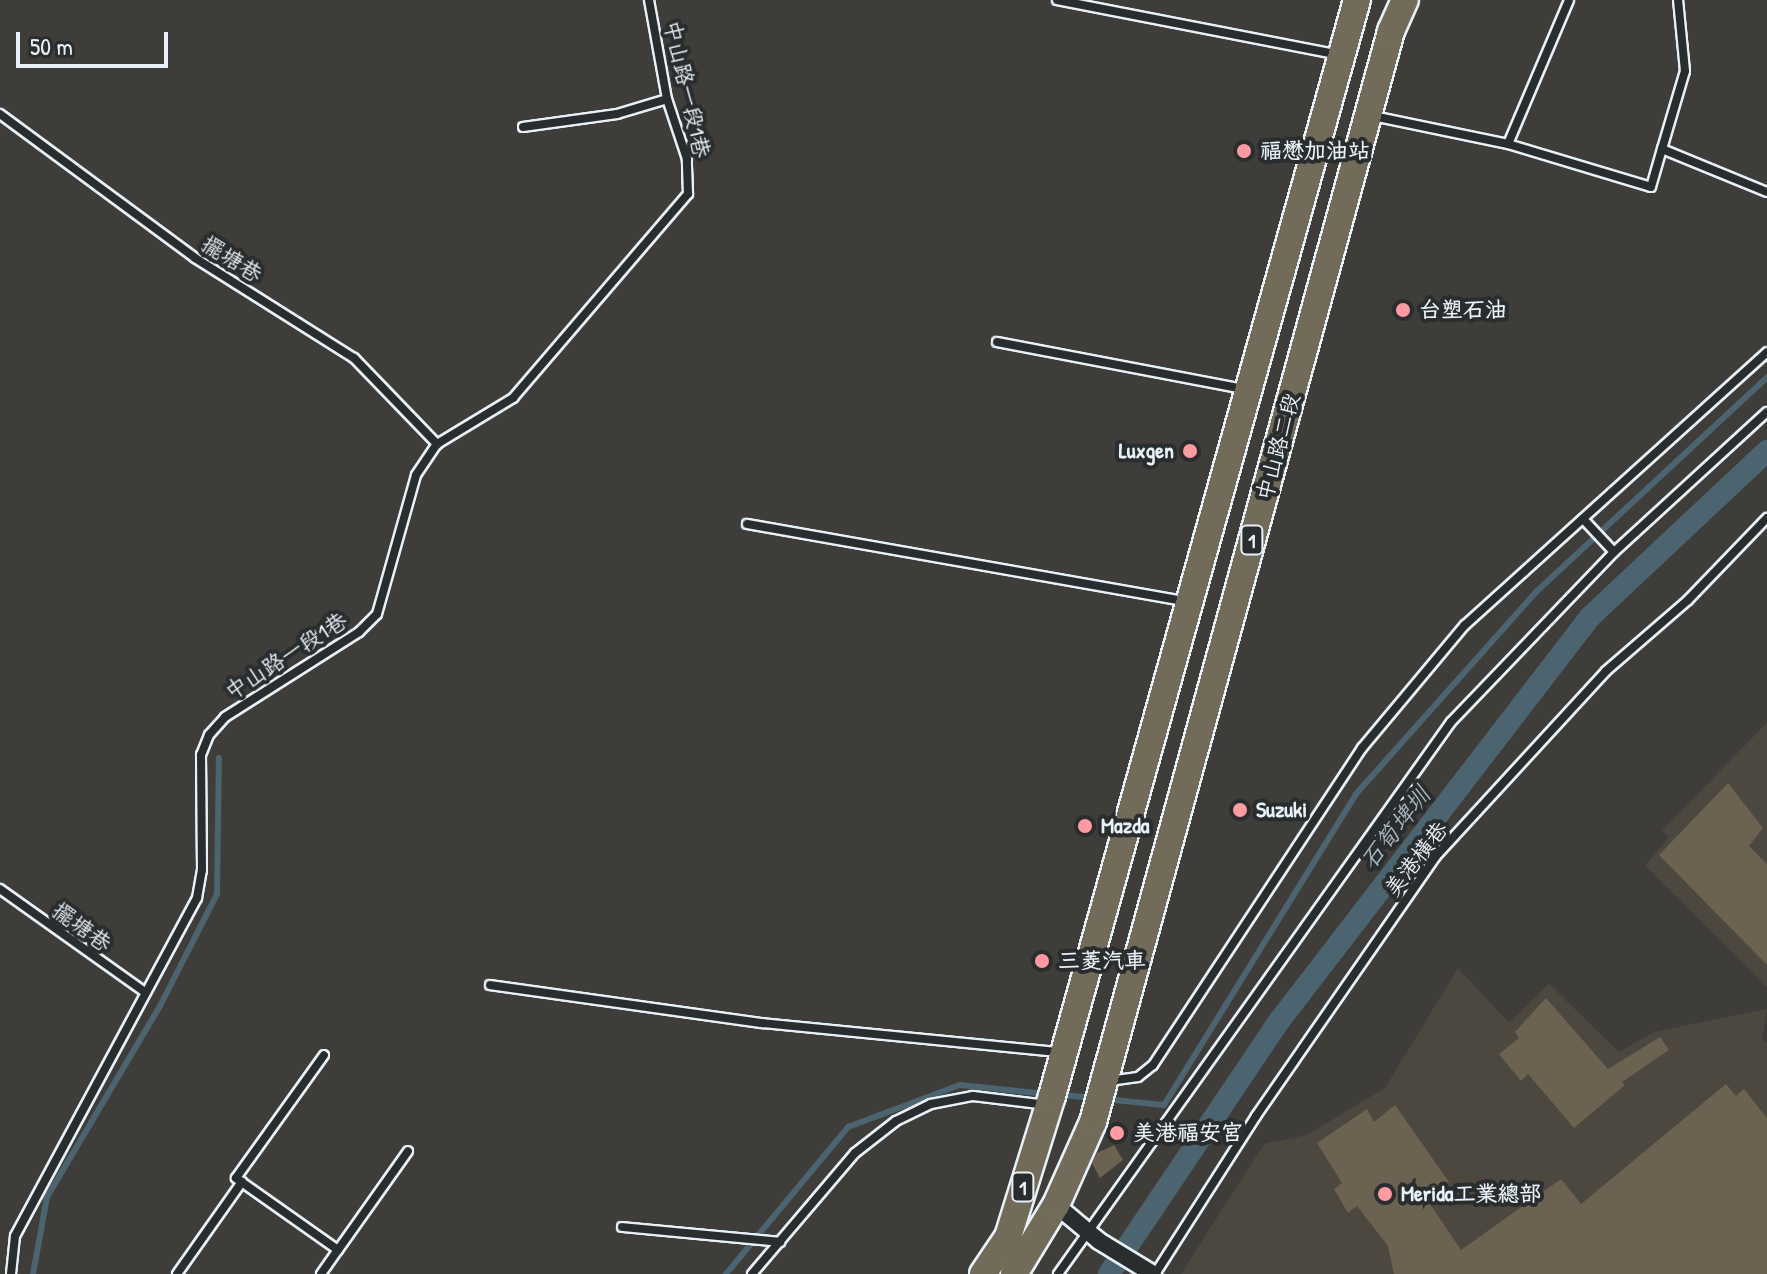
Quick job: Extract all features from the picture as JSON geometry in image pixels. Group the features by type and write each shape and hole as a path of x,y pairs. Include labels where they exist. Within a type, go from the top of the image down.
{"main road":[{"name":"中山路二段","path":"1064,1052 1246,389 1344,56 1357,0"},
{"name":"中山路二段","path":"1105,1082 1368,115 1405,0"},
{"name":"1","path":"983,1274 1008,1237 1064,1052"},
{"name":"1","path":"1014,1274 1056,1205 1093,1122 1105,1082"}],"street":[{"path":"1056,1205 1099,1241 1154,1274"}],"lane":[{"name":"中山路一段1巷","path":"11,1274 15,1236 197,898 202,870 201,755 209,735 236,710 359,632 377,614 416,475 437,444 513,398 688,194 687,159 667,99 649,0"},
{"path":"1057,0 1344,56"},
{"path":"1508,144 1569,0"},
{"path":"1368,115 1508,144 1651,187 1685,71 1678,0"},
{"path":"523,127 617,114 667,99"},
{"name":"擺塘巷","path":"0,114 195,258 305,322 354,358 437,444"},
{"path":"1662,149 1767,192"},
{"path":"997,342 1246,389"},
{"path":"1105,1082 1138,1077 1153,1065 1362,748 1465,625 1767,352"},
{"path":"1058,1274 1085,1229 1451,722 1614,552 1767,412"},
{"name":"美港橫巷","path":"1154,1274 1256,1116 1436,856 1606,671 1688,600 1767,518"},
{"path":"1583,519 1614,552"},
{"path":"747,524 1190,602"},
{"name":"擺塘巷","path":"0,889 145,992"},
{"path":"490,985 762,1023 1064,1052"},
{"path":"324,1055 236,1178 338,1250"},
{"path":"752,1274 855,1153 896,1121 931,1104 973,1096 1050,1100"},
{"path":"321,1274 408,1151"},
{"path":"177,1274 242,1182"},
{"path":"622,1227 780,1242"}],"shaded area":[{"path":"1767,723 1767,987 1645,866 1669,837 1662,830"},
{"path":"1458,968 1509,1023 1549,984 1619,1052 1654,1032 1767,1009 1762,1038 1767,1043 1767,1274 1181,1274 1264,1144 1307,1135 1385,1088"}],"building":[{"path":"1728,783 1763,828 1749,846 1767,864 1767,965 1659,855"},
{"path":"1546,998 1608,1069 1660,1037 1669,1050 1622,1082 1625,1085 1574,1128 1528,1074 1521,1081 1499,1054 1519,1038 1515,1032"},
{"path":"1726,1084 1736,1096 1744,1089 1767,1118 1767,1274 1394,1274 1388,1246 1357,1206 1348,1213 1334,1189 1342,1183 1317,1143 1367,1109 1374,1122 1395,1105 1449,1182 1426,1198 1461,1250 1561,1179 1581,1204"},
{"path":"1114,1145 1123,1160 1100,1178 1092,1163 1097,1153"}],"waterway":[{"path":"1104,1099 1164,1105 1356,794 1536,592 1767,377"},
{"name":"石筍埤圳","path":"1109,1274 1280,1020 1590,617 1767,451"},
{"path":"33,1274 47,1197 160,1006 217,894 219,758"},
{"path":"726,1274 848,1127 960,1085 1045,1094"},
{"path":"1061,1095 1093,1098"}],"place":[{"name":"福懋加油站","path":"1244,151"},
{"name":"台塑石油","path":"1403,310"},
{"name":"Luxgen","path":"1190,451"},
{"name":"Suzuki","path":"1240,810"},
{"name":"Mazda","path":"1085,826"},
{"name":"三菱汽車","path":"1042,961"},
{"name":"美港福安宮","path":"1117,1133"},
{"name":"Merida工業總部","path":"1385,1194"}]}
